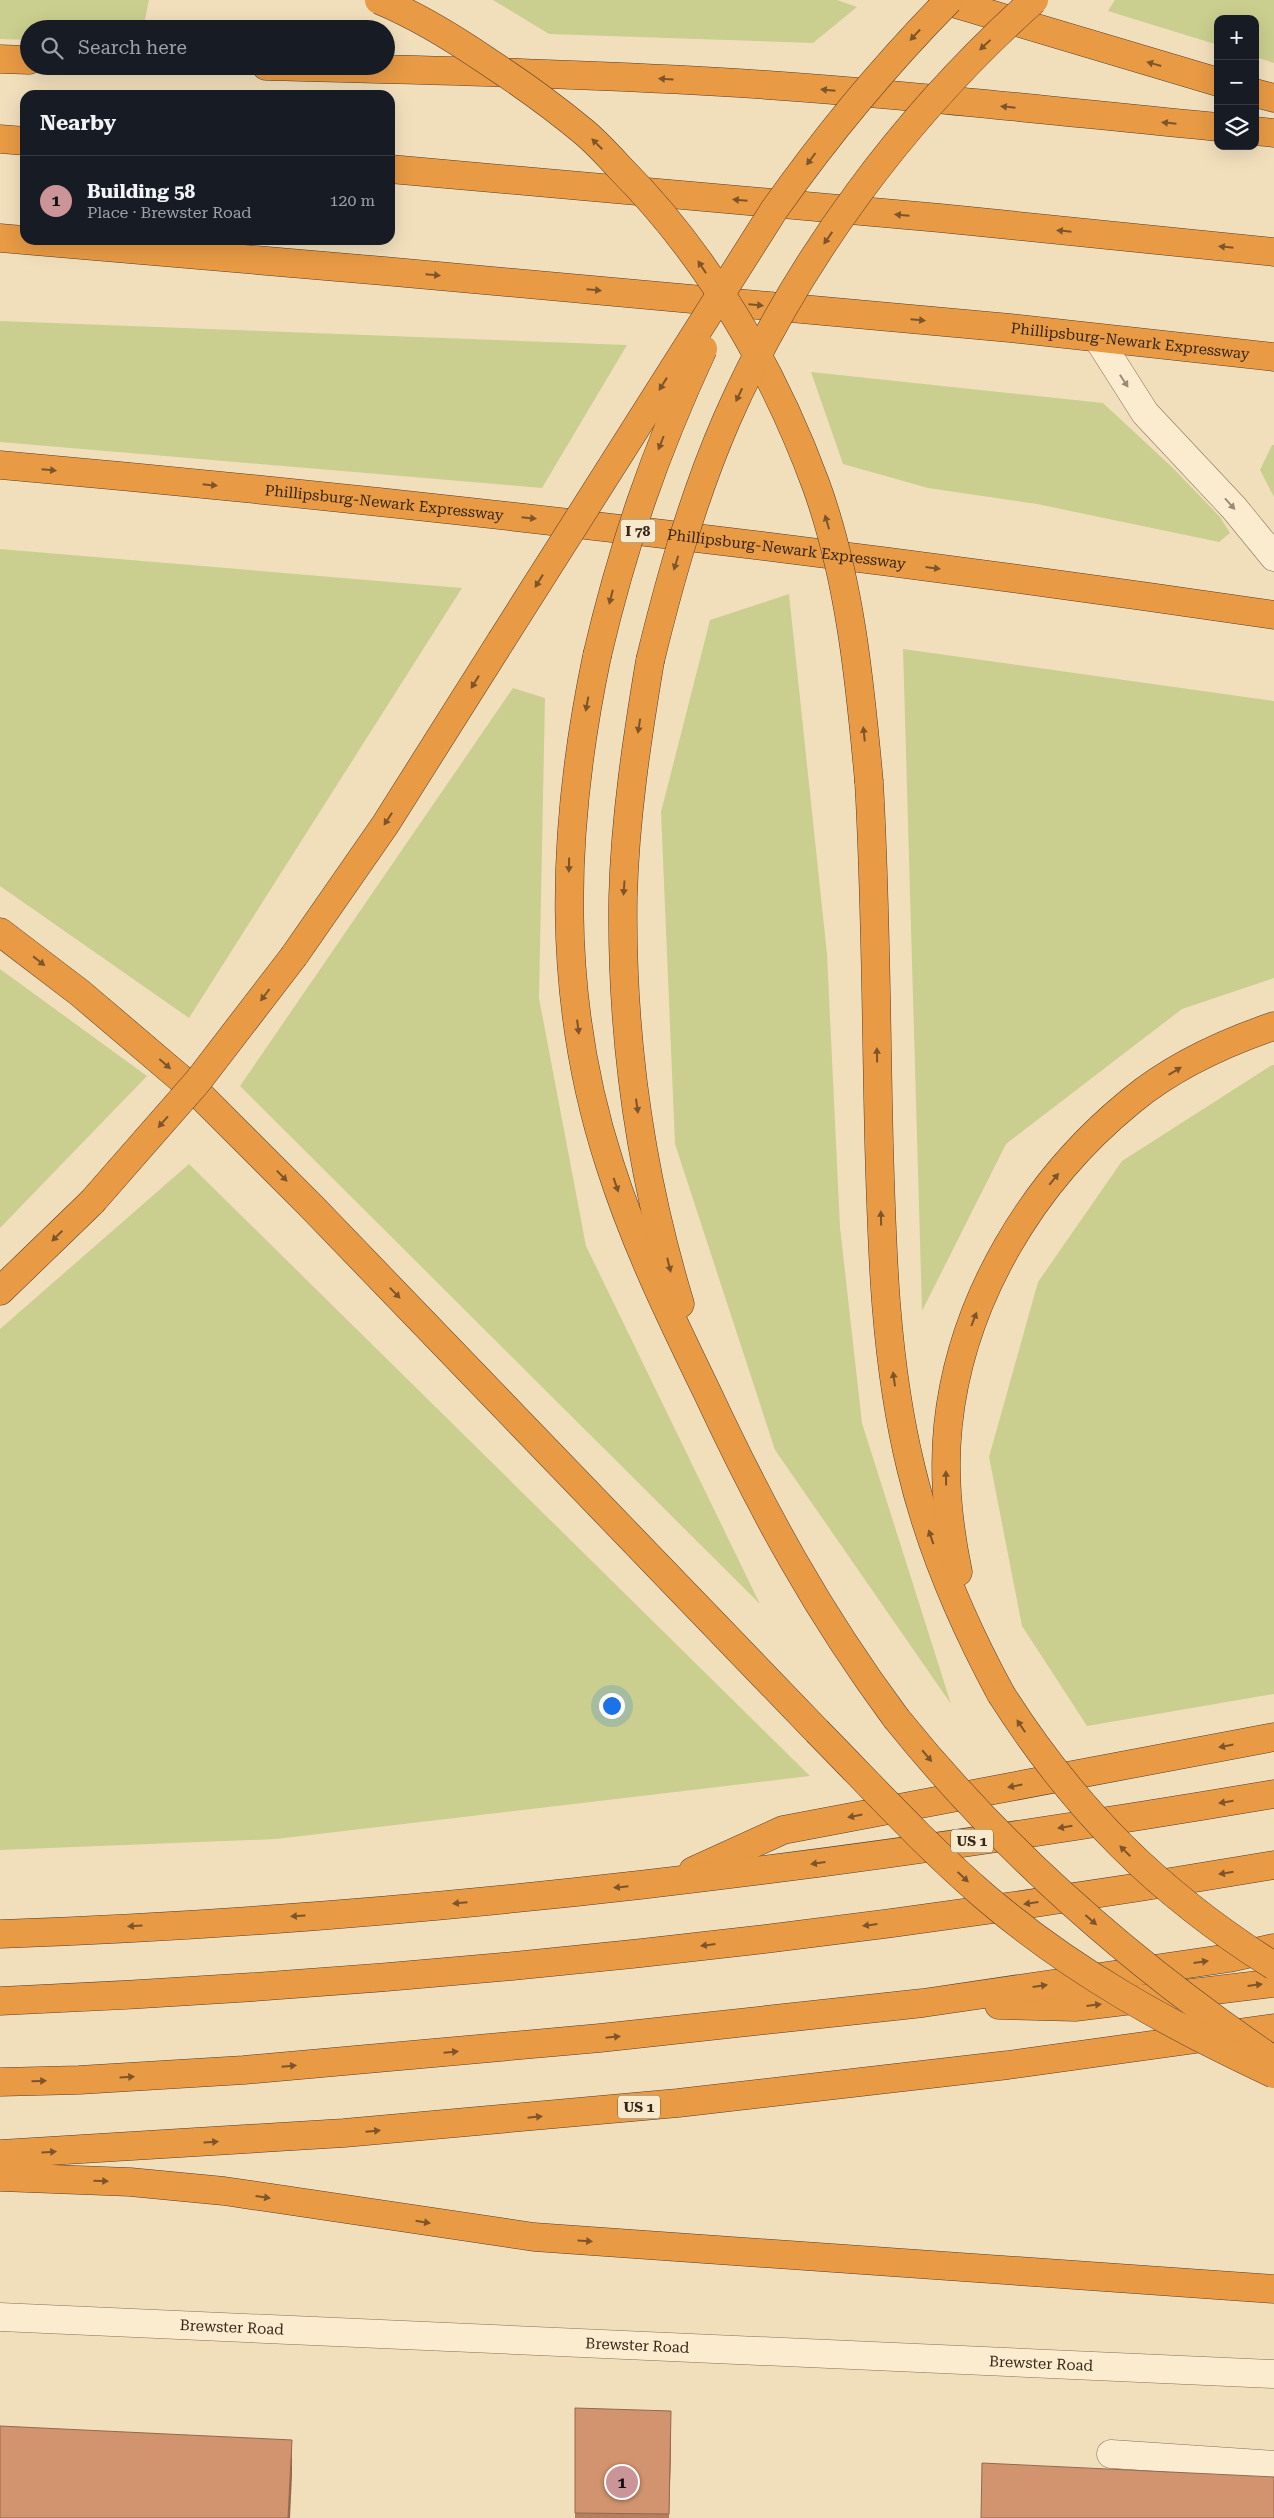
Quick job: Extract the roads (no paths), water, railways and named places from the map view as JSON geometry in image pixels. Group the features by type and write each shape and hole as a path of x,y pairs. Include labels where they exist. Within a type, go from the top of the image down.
{"highway":[{"path":"380,0 454,38 526,87 586,133 645,193 693,253 738,322 784,409 816,486 839,564 852,637 869,782 881,1230 886,1308 896,1389 910,1466 931,1539 961,1614 1001,1694 1063,1783 1115,1842 1176,1896 1274,1966"},
{"path":"943,0 1214,81"},
{"path":"0,1291 92,1202 198,1081 294,956 390,817 774,210 810,159 860,97 950,0"},
{"path":"733,1448 704,1377 672,1276 657,1219 642,1141 630,1058 624,979 623,896 628,817 638,734 650,661 685,534 726,421 762,349 797,286 848,210 922,113 977,52 1034,0"},
{"path":"0,59 20,60"},
{"path":"395,70 557,74 721,82 897,96 1214,128"},
{"path":"1259,94 1274,98"},
{"path":"1259,131 1274,133"},
{"path":"0,139 20,141"},
{"path":"395,169 940,218 1274,252"},
{"path":"774,210 736,279 672,415 628,537 597,656 580,746 569,846 569,941 579,1035 597,1121 625,1209 658,1289 733,1448 772,1525 811,1593 856,1664 896,1718 955,1789 1010,1846 1068,1900 1188,2000 1274,2060"},
{"name":"Phillipsburg-Newark Expressway","path":"0,238 20,240"},
{"name":"Phillipsburg-Newark Expressway","path":"81,245 1000,328 1274,357"},
{"path":"0,256 384,271"},
{"name":"Phillipsburg-Newark Expressway","path":"0,465 572,523 1027,580 1274,615"},
{"path":"0,932 80,993 200,1095 312,1207 817,1731 931,1847 984,1896 1045,1944 1152,2013 1274,2074"},
{"path":"1001,1694 970,1616 951,1540 947,1501 948,1425 953,1392 971,1324 984,1292 1015,1232 1035,1204 1056,1177 1105,1125 1131,1101 1184,1066 1224,1045 1274,1026"},
{"path":"670,1882 783,1830 1274,1737"},
{"name":"US 1","path":"0,1934 380,1910 670,1882 969,1842 1274,1794"},
{"path":"0,2001 203,1990 505,1966 655,1951 957,1914 1274,1865"},
{"path":"0,2082 79,2080 244,2070 600,2038 923,2003 1229,1958 1274,1948"},
{"path":"923,2003 1075,2007 1274,1983"},
{"name":"US 1","path":"0,2154 344,2134 668,2104 1008,2066 1274,2028"},
{"path":"0,2177 130,2182 224,2191 534,2237 1274,2289"},
{"path":"1086,2277 1274,2272"}],"street":[{"path":"1098,339 1145,412 1234,508 1274,557"},
{"name":"Brewster Road","path":"0,2316 1274,2374"},
{"path":"1111,2454 1274,2465"}],"place":[{"name":"Building 58","path":"622,2482"}]}
